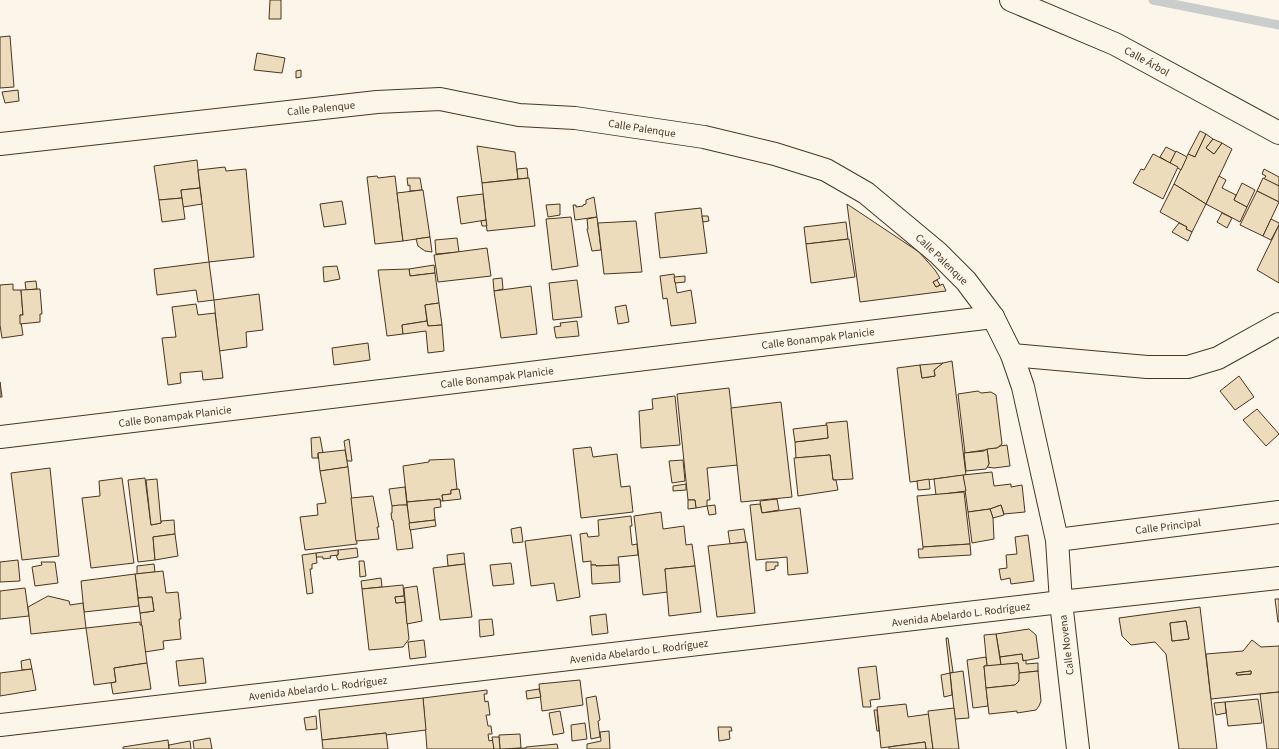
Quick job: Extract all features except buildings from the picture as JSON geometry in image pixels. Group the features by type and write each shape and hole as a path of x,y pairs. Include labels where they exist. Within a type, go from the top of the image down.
{"street":[{"name":"Calle Árbol","path":"1011,0 1115,44 1279,133"},
{"name":"Calle Palenque","path":"0,144 377,102 440,99 519,115 575,118 704,137 775,154 826,170 866,193 938,253 966,281 993,317 1012,355 1023,387 1057,540"},
{"name":"Calle Bonampak Planicie","path":"0,437 993,317"},
{"path":"1012,355 1147,367 1188,367 1218,358 1279,324"},
{"name":"Calle Principal","path":"1057,540 1279,512"},
{"name":"Calle Novena","path":"1057,540 1061,602 1078,749"},
{"name":"Avenida Abelardo L. Rodríguez","path":"0,725 1279,578"}],"waterway":[{"path":"1153,0 1279,25"}]}
